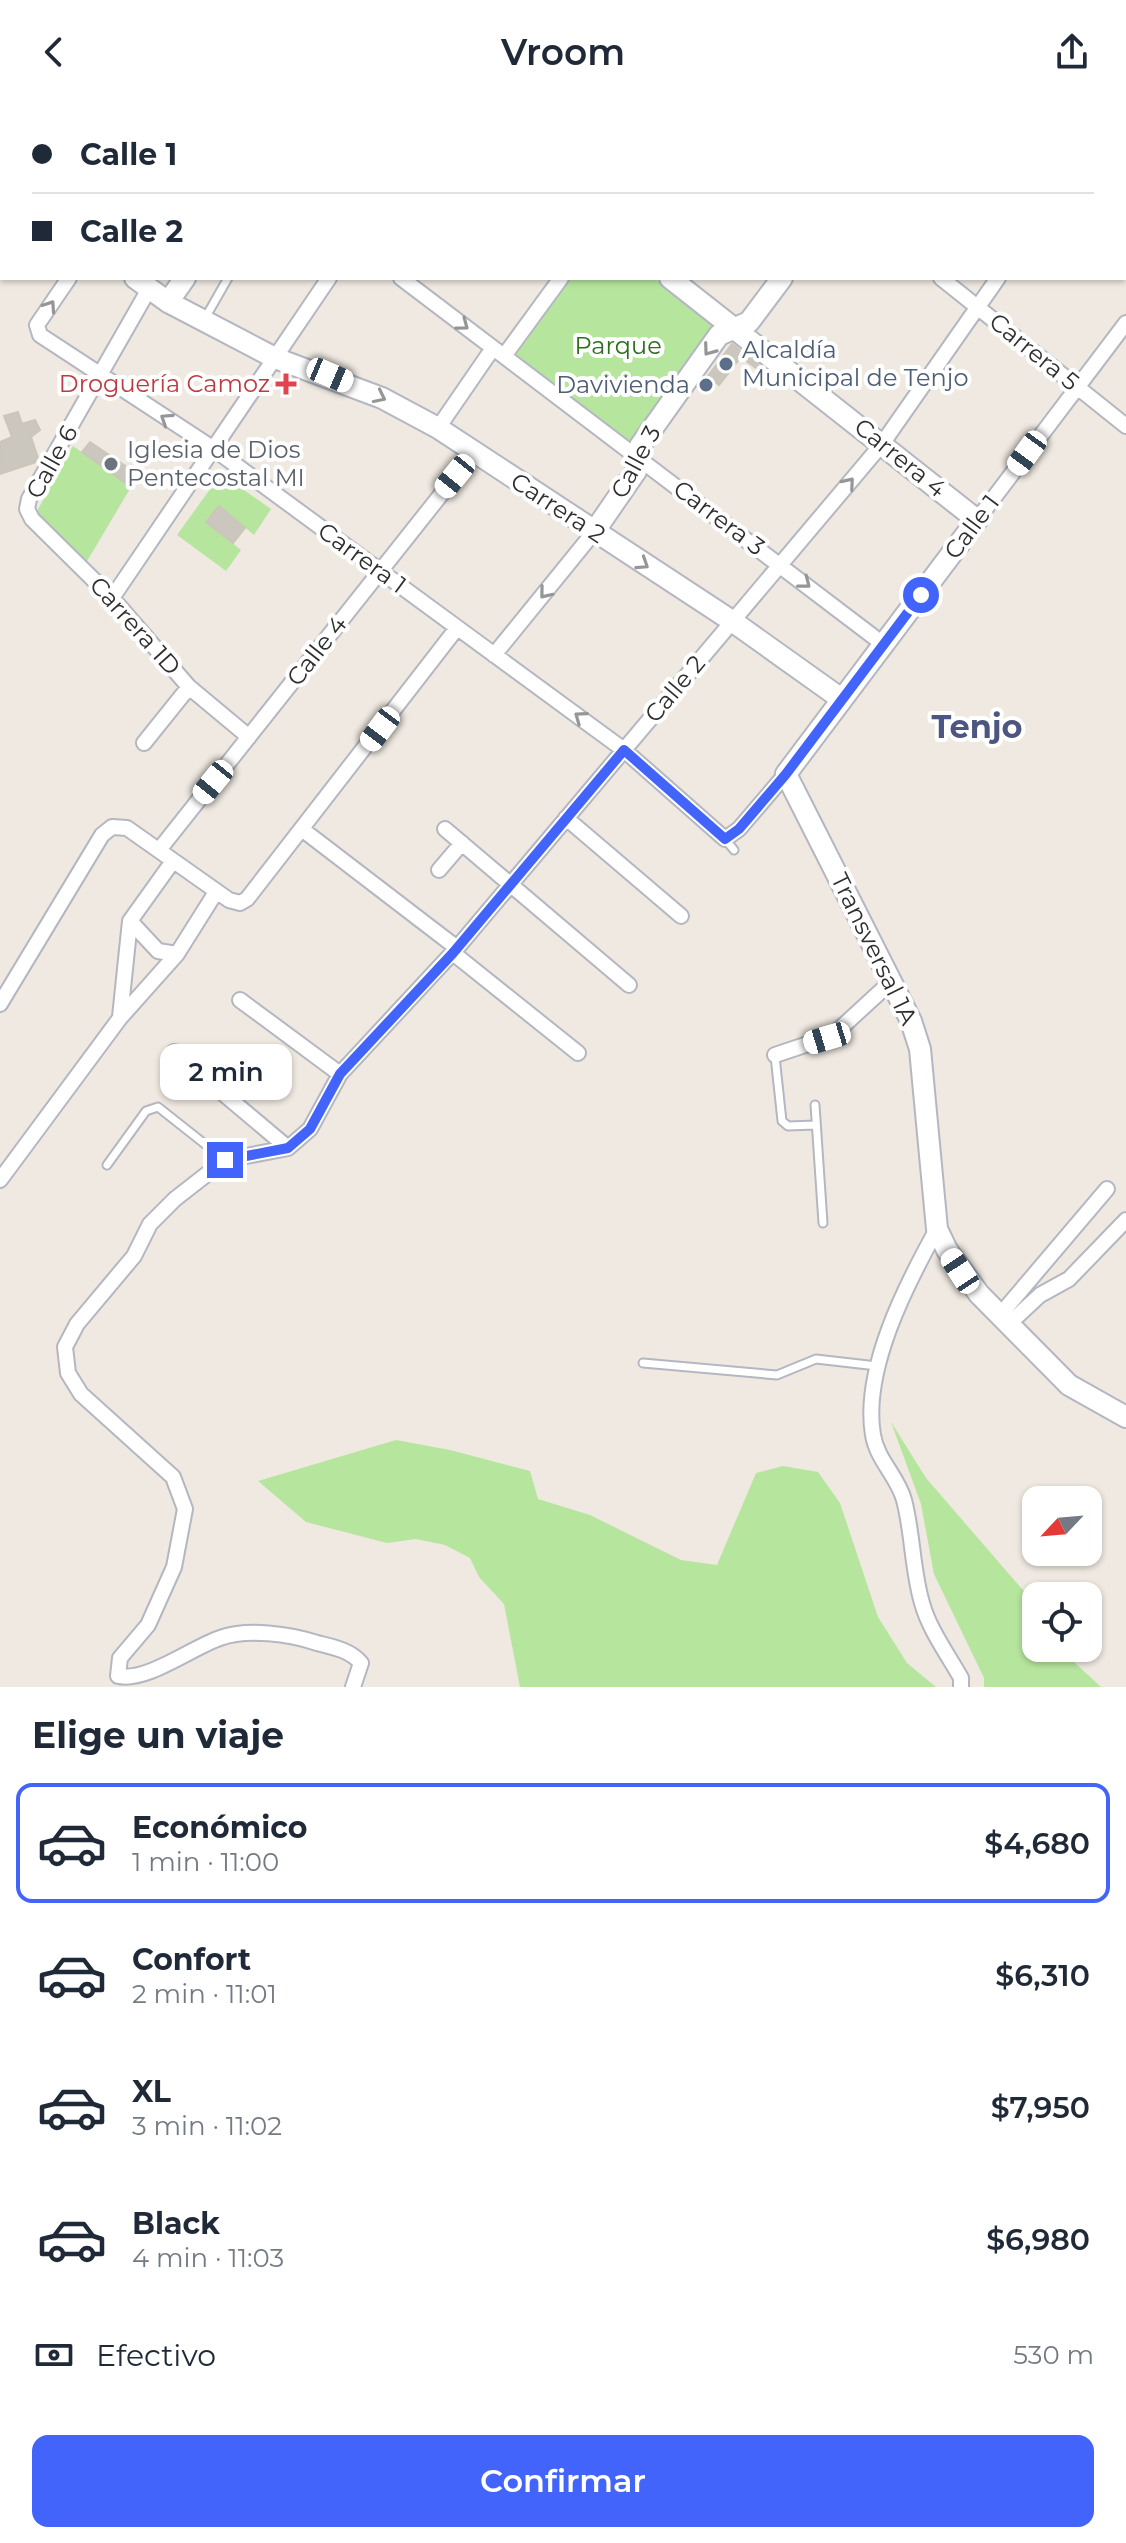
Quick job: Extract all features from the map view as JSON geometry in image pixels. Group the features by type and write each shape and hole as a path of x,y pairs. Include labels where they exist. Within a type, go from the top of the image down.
{"main road":[{"path":"168,302 184,280"},
{"name":"Carrera 4","path":"673,280 977,520"},
{"name":"Calle 3","path":"594,532 636,471 640,446 719,335 754,317 781,280"},
{"name":"Carrera 2","path":"142,284 203,322 275,358 382,398 438,428 732,621 840,698"},
{"name":"Calle 1","path":"786,774 840,698 977,520"},
{"name":"Transversal 1A","path":"786,774 893,980 920,1049 937,1229"},
{"path":"937,1229 960,1271 1069,1385 1126,1417"}],"street":[{"name":"Carrera 1","path":"68,280 37,325 40,335 214,449 624,750 729,845"},
{"path":"112,598 328,280"},
{"name":"Carrera 3","path":"404,280 883,644"},
{"path":"438,428 559,280"},
{"name":"Carrera 5","path":"944,280 1126,426"},
{"name":"Calle 2","path":"288,1148 310,1129 340,1074 455,950 882,444 996,280"},
{"name":"Calle 6","path":"27,509 100,376 142,284"},
{"name":"Calle 1","path":"977,520 1126,323"},
{"name":"Calle 4","path":"159,850 474,453"},
{"name":"Carrera 1D","path":"27,509 32,519 112,598 189,687 249,737"},
{"name":"Calle 3","path":"494,655 594,532"},
{"path":"0,1004 102,835 121,825 216,892 240,903 303,830 457,628"},
{"path":"144,743 189,687"},
{"name":"Calle 1","path":"729,845 786,774"},
{"path":"566,818 681,916"},
{"path":"445,829 629,985"},
{"path":"303,830 455,950 578,1053"},
{"path":"439,870 462,843"},
{"path":"120,1018 130,921 173,861"},
{"path":"0,1180 120,1018 177,954 216,892"},
{"path":"130,921 158,951 177,954"},
{"path":"775,1055 832,1036 893,980"},
{"path":"240,1000 340,1074"},
{"path":"174,1052 288,1148"},
{"path":"288,1148 225,1160 150,1224 134,1256 77,1324 65,1347 68,1373 81,1394 173,1477 185,1509 174,1567 148,1625 120,1658 118,1676 143,1673 220,1638 239,1634 303,1638 354,1654 361,1663 353,1687"},
{"path":"1004,1320 1107,1189"},
{"path":"1004,1320 1069,1279 1126,1220"},
{"path":"937,1229 920,1260 877,1366 871,1386 872,1434 877,1453 903,1496 922,1604 961,1678 961,1687"}],"lane":[{"path":"203,322 227,280"},
{"path":"775,1055 782,1121 788,1126 816,1125"},
{"path":"815,1105 823,1223"},
{"path":"107,1165 146,1111 158,1107 225,1160"},
{"path":"643,1363 777,1375 816,1359 877,1366"}],"green space":[{"name":"Parque","path":"568,280 657,280 718,326 631,442 513,353"},
{"path":"73,446 131,487 86,563 36,513"},
{"path":"221,474 271,509 254,535 219,506 206,522 241,550 226,571 177,535"},
{"path":"891,1422 926,1478 1022,1589 1022,1662 1074,1662 1101,1687 984,1687 984,1678 934,1574 921,1504"},
{"path":"396,1440 450,1450 530,1471 538,1499 590,1515 681,1560 717,1565 756,1473 783,1466 818,1472 840,1503 878,1617 907,1663 936,1687 520,1687 504,1604 479,1577 470,1558 445,1545 416,1539 387,1543 306,1522 258,1481"}],"building":[{"name":"Alcaldía Municipal de Tenjo","path":"732,344 760,366 757,369 741,357 719,385 708,376"},
{"path":"18,412 22,424 35,420 40,430 31,437 39,461 0,474 0,442 12,437 4,416"},
{"name":"Iglesia de Dios Pentecostal MI","path":"90,442 140,476 131,487 82,452"},
{"path":"219,506 245,528 233,543 206,522"}],"place":[{"name":"Alcaldía Municipal de Tenjo","path":"726,364"},
{"name":"Droguería Camoz","path":"286,384"},
{"name":"Davivienda","path":"706,385"},
{"name":"Iglesia de Dios Pentecostal MI","path":"111,464"}],"district":[{"name":"Tenjo","path":"977,727"}],"route":[{"path":"225,1160 288,1148 310,1129 340,1074 453,953 624,750 725,839 739,829 786,774 840,698 921,595"}]}
